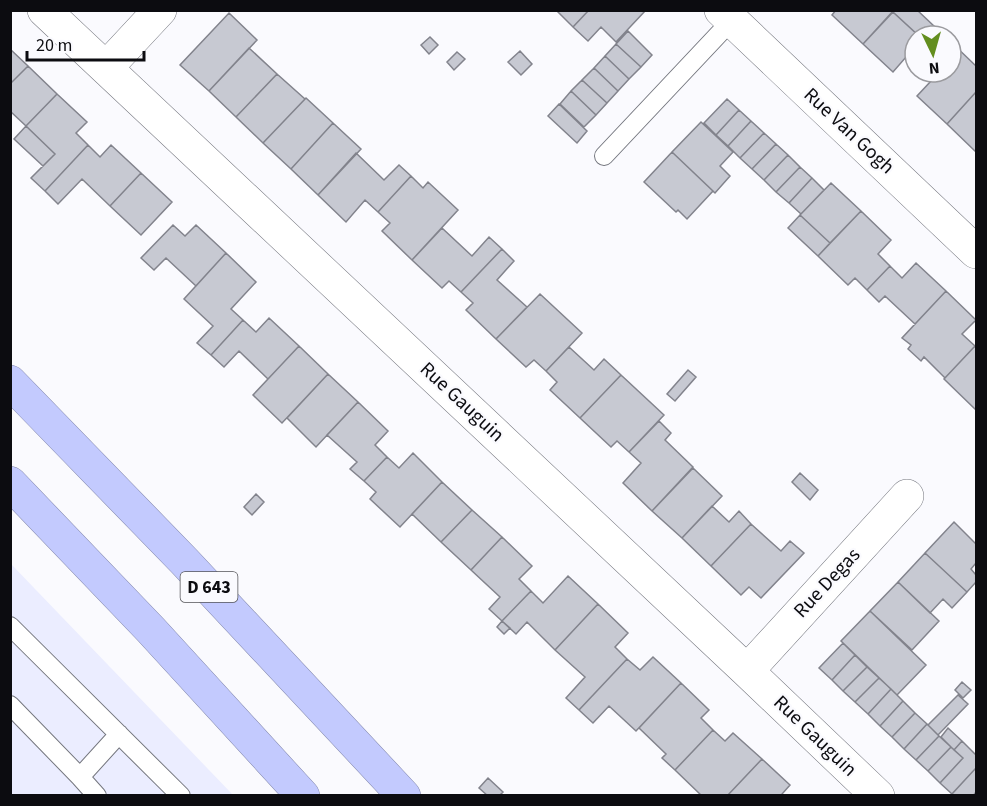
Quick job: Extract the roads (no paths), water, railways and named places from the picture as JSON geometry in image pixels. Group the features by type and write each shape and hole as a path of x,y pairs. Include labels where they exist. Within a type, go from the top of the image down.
{"highway":[{"name":"D 643","path":"10,382 185,562 404,795"},
{"path":"10,483 151,630 303,795"}],"street":[{"name":"Rue Gauguin","path":"44,10 878,795"},
{"path":"106,68 160,10"},
{"name":"Rue Van Gogh","path":"727,15 976,252"},
{"name":"Rue Degas","path":"747,671 907,496"}],"lane":[{"path":"604,156 727,15"},
{"path":"10,626 181,795"},
{"path":"10,705 97,795"},
{"path":"80,777 119,734"}]}
